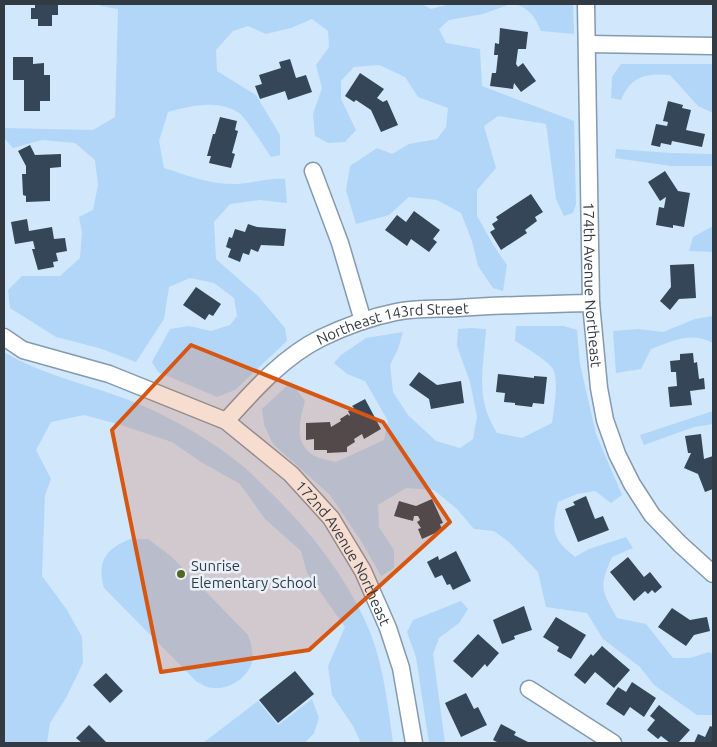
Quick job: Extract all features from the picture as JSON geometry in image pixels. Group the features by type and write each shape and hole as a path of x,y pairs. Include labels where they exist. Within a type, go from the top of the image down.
{"street":[{"name":"174th Avenue Northeast","path":"586,4 591,304 599,388 605,420 632,484 652,515 713,574"},
{"path":"587,44 713,46"},
{"path":"313,171 340,243 363,321"},
{"name":"Northeast 143rd Street","path":"226,420 260,383 291,358 320,338 363,321 397,312 426,309 505,305 591,304"},
{"name":"172nd Avenue Northeast","path":"4,337 23,350 109,374 226,420 291,474 331,518 363,571 388,628 401,668 414,743"},
{"path":"529,689 613,743"}],"highlighted area":[{"path":"191,345 383,422 450,522 309,650 161,672 112,430"}],"shaded area":[{"path":"98,4 422,4 431,9 450,4 510,4 483,14 449,20 439,29 446,43 480,49 482,86 574,121 576,204 573,213 564,216 556,199 546,124 498,116 484,126 496,168 477,190 477,216 507,265 503,291 493,288 478,266 472,241 461,213 437,200 409,197 389,215 356,224 346,190 350,166 377,148 392,154 409,144 437,139 446,127 448,108 418,97 405,77 379,65 354,67 341,81 341,99 356,130 345,142 328,143 315,136 313,114 322,88 316,65 329,47 328,31 312,19 291,28 266,34 248,26 233,31 216,50 217,71 256,95 280,135 280,155 271,157 242,116 222,106 195,106 168,112 159,141 164,168 192,177 228,184 285,179 287,203 259,200 230,204 214,222 216,259 258,296 285,328 287,341 235,390 217,397 158,372 152,362 170,329 189,326 211,331 230,325 237,316 234,298 214,283 190,278 169,287 164,319 136,362 99,348 56,337 10,308 8,290 22,276 60,276 80,258 82,233 79,217 93,210 98,185 95,160 75,143 42,140 13,148 4,138 4,128 93,130 115,117 118,9"},
{"path":"514,4 573,4 574,34 541,31 528,10"},
{"path":"621,64 713,64 713,113 698,106 670,75 654,75 640,78 630,86 621,100 611,98 612,77"},
{"path":"616,149 713,154 713,166 671,166 615,158"},
{"path":"713,226 713,252 689,251 693,237"},
{"path":"713,316 713,343 697,338 674,340 651,349 641,369 616,373 613,331 638,329 663,332 695,319"},
{"path":"516,326 564,326 577,330 580,364 596,434 622,495 611,503 595,491 577,494 558,502 554,527 558,539 575,557 589,549 626,537 633,548 612,557 605,575 604,588 608,601 617,618 646,624 673,658 690,658 709,652 713,654 713,715 697,715 654,685 640,667 603,639 587,613 546,607 538,572 509,542 494,531 474,529 457,509 434,490 406,488 378,505 379,527 394,550 394,568 381,576 363,544 330,495 273,444 264,425 262,409 291,382 305,401 300,423 300,437 307,450 313,455 336,462 384,440 388,421 365,381 347,374 334,363 341,355 366,338 403,332 398,349 390,365 393,392 408,415 436,441 460,448 473,439 477,417 470,382 457,346 458,329 471,328 486,329 482,382 485,407 490,420 497,433 522,438 552,423 556,381 555,374 550,365 515,341"},
{"path":"4,352 54,375 124,398 180,424 204,438 239,463 280,502 324,553 338,572 361,611 379,659 393,743 361,743 353,726 332,695 328,666 345,627 307,573 301,551 265,519 240,484 201,462 172,442 84,415 51,422 36,450 51,479 45,495 42,576 67,610 82,637 83,663 66,698 50,723 47,743 4,743"},
{"path":"713,411 713,424 694,427 644,445 640,435"},
{"path":"130,539 148,539 172,557 248,635 253,659 249,668 240,679 221,688 207,687 197,682 104,588 102,571 105,558 114,547"},
{"path":"461,601 468,609 459,623 439,638 433,654 445,743 429,743 416,657 407,632 413,620"},
{"path":"312,699 319,718 314,733 305,743 203,743 258,701 278,725"}],"building":[{"path":"35,4 58,4 58,15 52,15 52,26 38,26 38,19 31,19 31,8 35,8"},
{"path":"500,28 528,32 526,49 518,49 516,64 518,67 523,63 536,81 521,92 514,83 513,89 490,86 492,73 496,73 498,55 494,55 495,43 499,44"},
{"path":"13,57 33,57 33,64 44,63 44,75 50,75 50,101 40,101 40,111 24,111 24,80 13,80"},
{"path":"290,59 296,78 306,75 312,92 288,100 285,91 260,99 255,86 262,84 259,75 281,68 279,62"},
{"path":"360,73 384,89 377,98 383,102 387,100 398,125 381,132 371,110 356,100 354,102 345,96"},
{"path":"668,101 683,105 682,108 691,110 686,130 705,134 702,147 672,141 671,145 661,143 660,147 651,145 656,124 667,126 668,122 663,121"},
{"path":"220,117 237,121 235,130 238,131 232,153 235,154 231,168 209,163 211,156 207,156"},
{"path":"30,145 35,155 61,154 61,167 50,168 50,201 26,202 26,196 23,195 22,174 26,174 26,166 18,151"},
{"path":"665,171 678,191 690,193 684,227 673,225 673,228 656,225 659,207 664,208 666,197 660,201 648,182"},
{"path":"531,194 543,212 535,217 537,221 525,230 527,233 501,250 490,232 495,229 492,224 498,220 496,217"},
{"path":"414,211 440,230 433,239 437,242 429,252 411,239 407,246 385,230 397,215 406,222"},
{"path":"27,219 29,231 52,227 54,239 65,238 67,251 56,253 58,261 53,262 54,267 38,270 32,249 35,249 33,241 15,244 11,222"},
{"path":"248,224 257,227 286,229 284,246 261,245 258,252 251,249 249,255 243,253 240,262 228,257 231,249 226,247 229,237 232,238 235,229 245,232"},
{"path":"694,264 696,298 679,299 670,310 660,301 671,287 670,265"},
{"path":"196,287 221,304 213,316 209,314 205,320 183,305"},
{"path":"693,353 694,363 697,362 699,379 704,378 705,389 690,391 692,405 670,407 668,387 677,386 676,372 671,372 670,361 680,360 680,354"},
{"path":"419,372 437,385 461,381 464,403 431,409 429,399 409,385"},
{"path":"498,374 534,378 534,376 547,377 544,404 533,403 532,407 504,402 505,393 496,392"},
{"path":"365,399 381,429 364,439 362,434 354,439 355,442 347,447 347,452 327,453 327,450 314,450 314,439 306,440 306,423 330,422 331,427 348,414 349,416 348,411 354,408 352,406"},
{"path":"701,434 704,459 713,456 713,489 705,492 698,474 684,468 691,453 688,453 685,436"},
{"path":"586,496 595,519 603,516 609,530 578,542 565,509 575,505 573,502"},
{"path":"432,499 443,523 440,524 442,530 422,539 418,529 421,528 417,522 420,520 418,516 414,516 413,521 394,516 399,501 416,506"},
{"path":"456,551 471,581 453,590 450,584 447,585 442,575 435,578 427,562 438,556 439,560"},
{"path":"628,557 644,577 650,572 662,587 655,593 652,590 648,594 645,591 634,601 610,572"},
{"path":"524,606 532,630 514,636 515,639 502,644 493,620"},
{"path":"672,608 690,620 707,617 710,631 694,635 686,646 658,627"},
{"path":"556,617 586,635 571,659 557,651 559,647 543,637"},
{"path":"478,634 499,653 487,667 485,664 472,678 453,661"},
{"path":"602,646 630,670 614,688 595,672 585,684 574,675 591,654 593,656"},
{"path":"295,671 314,694 278,723 259,700"},
{"path":"106,673 123,691 110,703 93,685"},
{"path":"632,682 656,698 644,717 630,707 624,716 606,704 618,687 626,692"},
{"path":"466,693 474,709 478,707 487,725 461,737 445,703"},
{"path":"659,705 690,730 678,743 670,743 661,736 658,739 647,730 655,720 650,716"},
{"path":"501,724 516,732 514,735 530,743 499,743 493,740"},
{"path":"89,725 106,742 82,743 76,738"},
{"path":"710,726 713,727 713,743 694,743 698,734 705,737"}],"place":[{"name":"Sunrise Elementary School","path":"181,574"}]}
